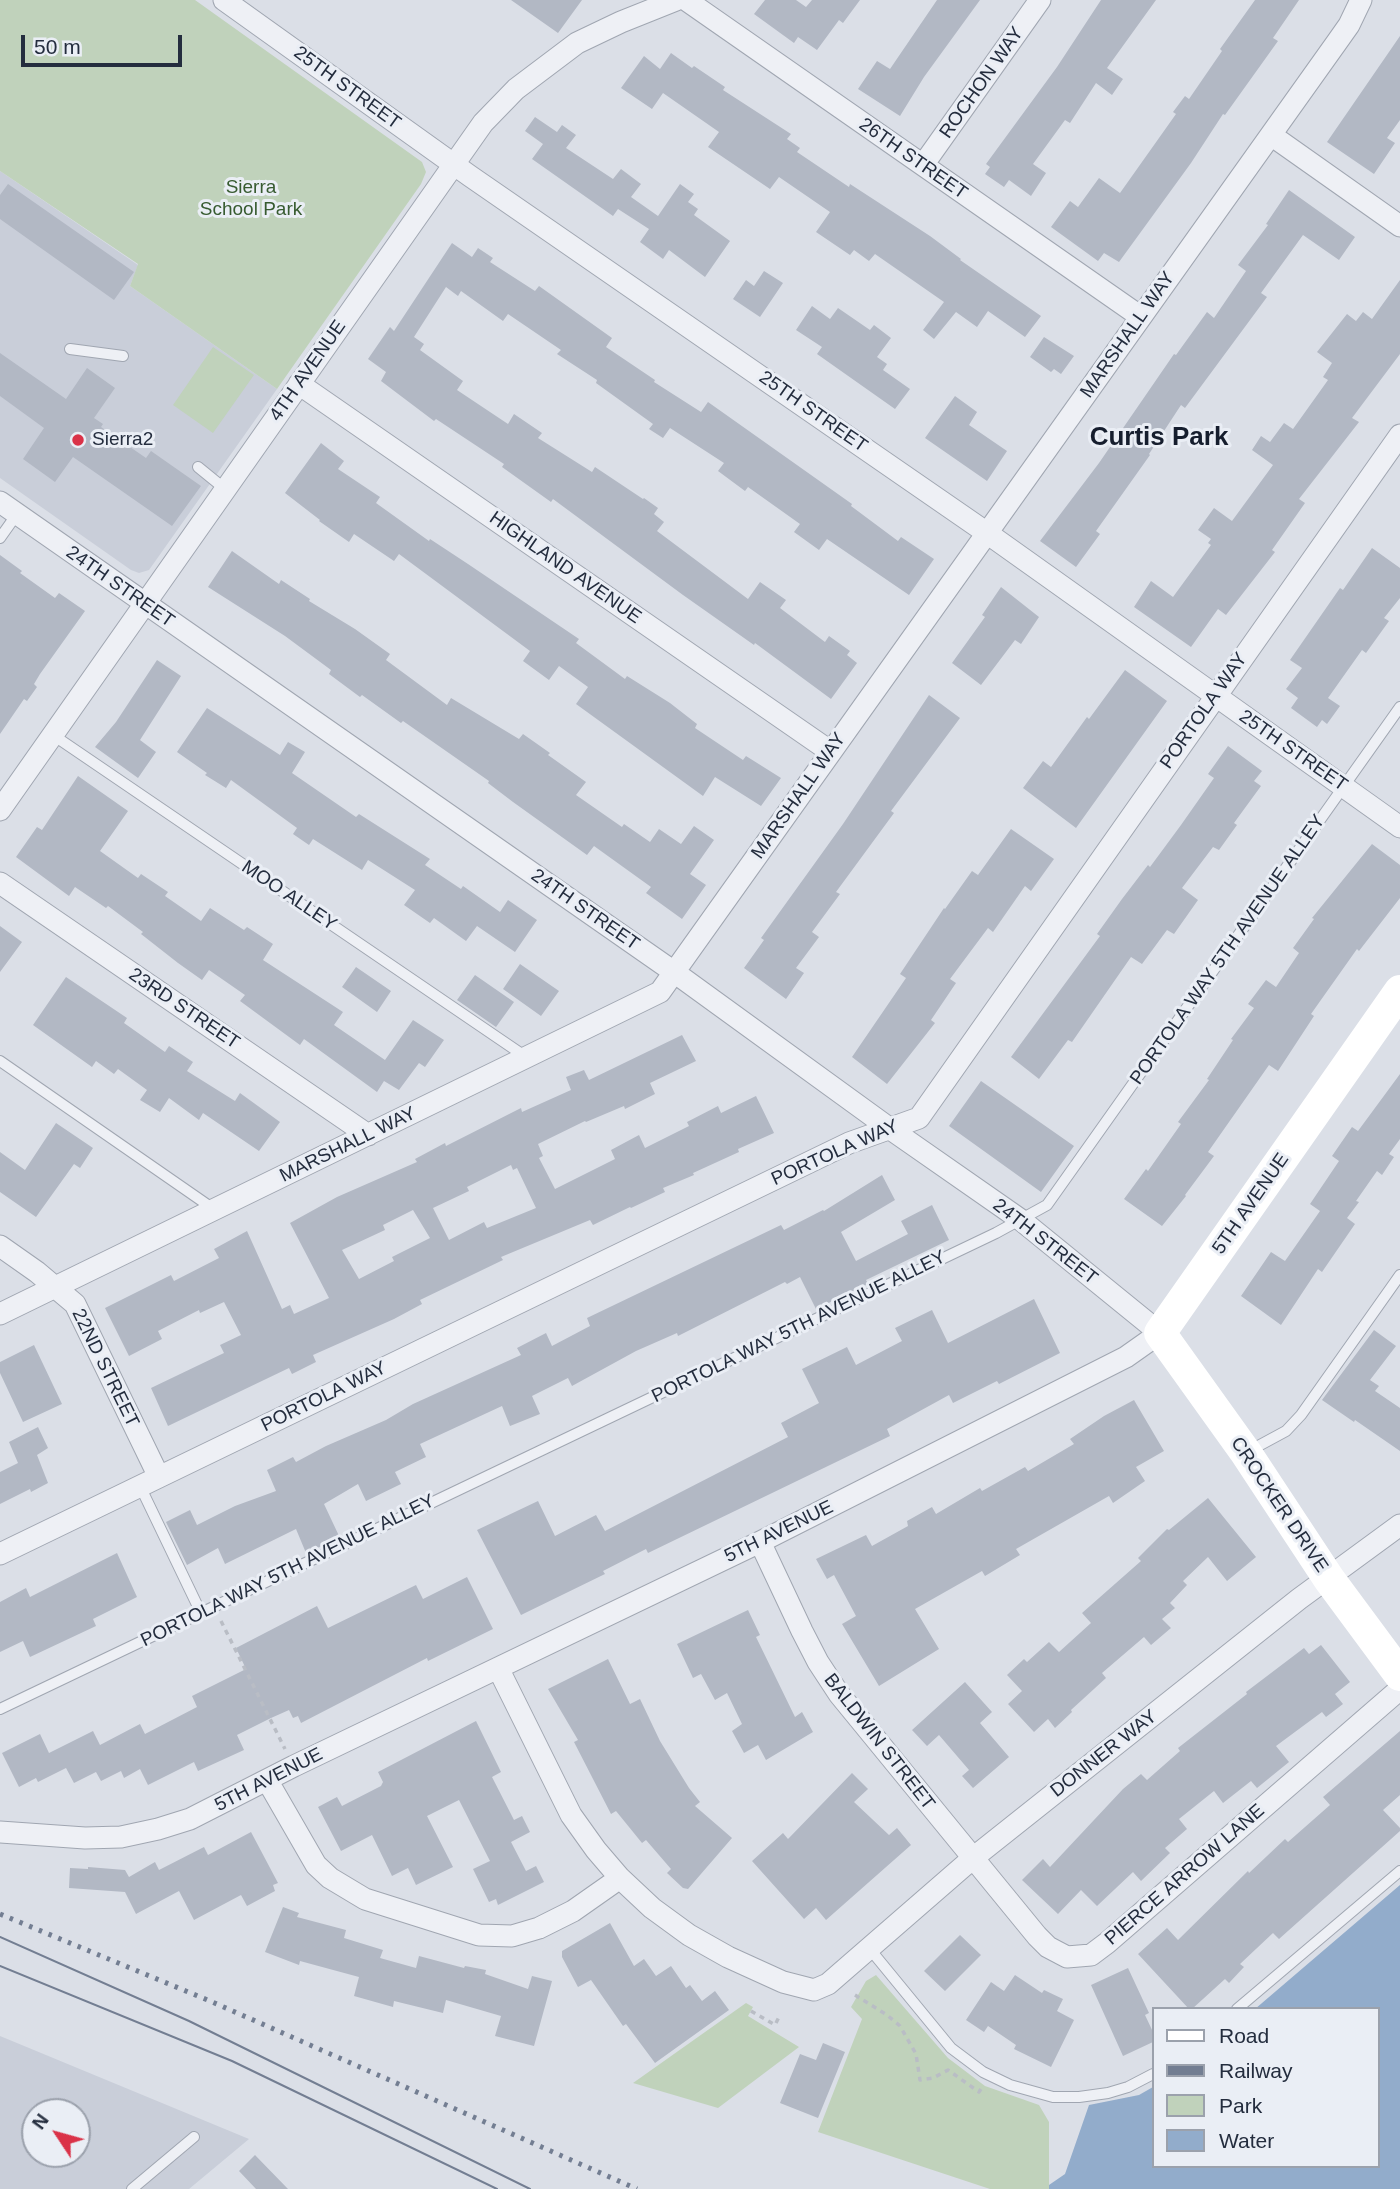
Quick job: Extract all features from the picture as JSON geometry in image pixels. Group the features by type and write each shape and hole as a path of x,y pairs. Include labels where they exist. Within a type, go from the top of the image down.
{"street":[{"name":"25TH STREET","path":"224,0 453,163 987,533 1400,827"},
{"name":"4TH AVENUE","path":"0,810 453,163 498,106 537,71 577,44 621,22 676,0"},
{"name":"26TH STREET","path":"686,0 1141,317"},
{"name":"ROCHON WAY","path":"923,165 1040,0"},
{"name":"MARSHALL WAY","path":"0,1314 660,992 1271,135 1349,24 1361,0"},
{"path":"1271,135 1400,226"},
{"name":"HIGHLAND AVENUE","path":"299,384 831,752"},
{"name":"PORTOLA WAY","path":"0,1554 849,1143 919,1118 1400,435"},
{"name":"24TH STREET","path":"8,508 674,972 888,1128 1021,1220 1160,1333"},
{"name":"23RD STREET","path":"0,883 368,1135"},
{"name":"5TH AVENUE","path":"0,1832 85,1838 121,1837 190,1819 294,1766 761,1542 1126,1357 1160,1333 1400,991"},
{"name":"22ND STREET","path":"0,1247 75,1304 149,1482"},
{"name":"CROCKER DRIVE","path":"1160,1333 1246,1453 1329,1578 1400,1675"},
{"name":"DONNER WAY","path":"620,1878 652,1908 689,1935 728,1957 783,1982 814,1990 828,1984 973,1858 1299,1599 1400,1525"},
{"name":"BALDWIN STREET","path":"761,1542 802,1631 839,1694 973,1858"},
{"path":"267,1780 316,1865 330,1878 365,1899 479,1935 512,1936 539,1928 573,1911 620,1878 571,1815 498,1668"},
{"name":"PIERCE ARROW LANE","path":"973,1858 1048,1947 1067,1957 1091,1955 1400,1689"}],"lane":[{"path":"70,349 123,356"},
{"path":"198,467 225,489"},
{"path":"0,538 8,508"},
{"name":"PORTOLA WAY 5TH AVENUE ALLEY","path":"0,1709 1021,1220 1047,1205 1400,707"},
{"name":"MOO ALLEY","path":"53,734 526,1058"},
{"path":"0,1061 215,1210"},
{"path":"1246,1453 1286,1431 1301,1415 1400,1275"},
{"path":"149,1482 201,1613"},
{"path":"1239,2007 1400,1871"},
{"path":"869,1948 951,2048 983,2072 1010,2085 1053,2097 1079,2097 1108,2094 1152,2075"},
{"path":"132,2189 194,2137"}],"path":[{"path":"214,1607 294,1766"},
{"path":"855,1995 900,2026 916,2054 920,2080 933,2078 948,2070 979,2092 983,2083"},
{"path":"751,2011 775,2025 780,2015"}],"shaded area":[{"path":"0,171 138,265 130,286 277,389 149,570 139,573 131,570 0,478"},
{"path":"0,2036 249,2139 189,2189 0,2189"}],"green space":[{"name":"Sierra School Park","path":"0,0 195,0 422,162 426,172 421,184 277,389 130,286 138,264 0,171"},
{"path":"213,347 254,375 213,433 173,405"},
{"path":"876,1975 948,2058 985,2086 1039,2105 1049,2122 1049,2189 990,2189 818,2132 862,2019 851,2007 866,1981"},
{"path":"746,2003 753,2007 748,2016 799,2047 718,2108 633,2083"}],"water":[{"path":"1400,1885 1400,2189 1049,2189 1049,2185 1065,2174 1089,2105 1139,2095 1152,2088 1152,2168 1379,2168 1379,2007 1257,2007"}],"building":[{"path":"511,0 582,0 558,33"},
{"path":"765,0 796,0 806,7 812,0 860,0 843,23 839,20 817,50 798,37 794,43 754,14"},
{"path":"937,0 980,0 924,77 900,116 858,89 877,61 890,69"},
{"path":"1101,0 1156,0 1107,68 1123,79 1112,95 1096,83 1070,123 1065,120 1033,164 1046,173 1031,196 1009,180 1004,187 985,174 990,167 986,164 1057,67"},
{"path":"1255,0 1299,0 1273,38 1278,41 1119,262 1104,253 1098,261 1051,227 1070,201 1078,207 1099,178 1120,193 1176,114 1173,112 1185,96 1189,99"},
{"path":"1400,36 1400,120 1387,138 1395,143 1374,174 1327,142"},
{"path":"671,53 791,134 787,139 800,148 797,152 930,236 1041,316 1025,337 988,311 977,327 956,312 934,339 923,330 944,302 875,254 869,261 854,250 850,255 816,232 830,212 779,177 770,189 708,147 719,132 663,93 652,109 621,88 644,56 660,69"},
{"path":"535,117 557,132 562,125 576,135 566,148 613,179 621,169 641,184 631,197 658,216 680,184 694,194 688,202 698,209 694,215 730,241 705,277 669,250 663,259 640,242 649,229 618,209 613,216 532,159 543,144 525,131"},
{"path":"8,184 134,272 114,300 0,219 0,195"},
{"path":"1289,190 1355,237 1339,260 1303,235 1261,293 1267,297 1185,408 1181,405 1150,455 1096,531 1100,534 1076,567 1040,541 1099,463 1174,354 1176,355 1207,312 1214,318 1246,271 1238,265 1268,225 1266,224"},
{"path":"452,243 472,257 478,248 493,258 490,262 535,291 539,286 612,338 606,347 655,380 654,382 701,412 708,402 852,504 851,506 898,541 901,537 934,559 909,595 827,539 819,550 794,532 800,524 748,487 745,491 718,471 724,463 670,428 663,438 649,429 653,424 596,383 597,380 557,354 561,350 508,314 503,321 461,291 458,296 446,287 414,337 424,344 420,350 463,381 457,390 508,424 514,414 542,433 538,438 592,472 595,467 644,498 658,508 654,514 664,522 657,531 748,599 760,582 786,600 780,608 825,642 829,636 850,651 847,655 857,663 831,699 553,499 551,502 502,467 504,464 436,419 434,421 381,381 386,372 368,359 390,327 394,331"},
{"path":"764,271 783,283 760,317 733,299 746,280 754,286"},
{"path":"1400,280 1400,354 1352,418 1359,422 1299,499 1305,503 1272,550 1275,552 1226,615 1218,609 1191,647 1134,607 1151,581 1173,597 1211,545 1208,543 1211,539 1198,530 1214,508 1232,521 1273,465 1252,450 1261,436 1270,442 1284,423 1293,429 1328,380 1323,377 1332,363 1317,352 1347,314 1356,321 1363,312 1372,319"},
{"path":"812,306 830,319 838,308 870,330 874,325 891,338 877,357 887,364 883,370 910,389 895,409 817,354 822,347 796,330"},
{"path":"1044,337 1074,356 1061,374 1054,369 1051,372 1030,357"},
{"name":"Sierra2","path":"0,353 66,399 87,368 115,388 94,418 103,424 101,427 146,458 151,451 201,486 172,526 73,457 55,482 23,459 44,428 0,396"},
{"path":"955,396 977,412 969,425 1007,451 987,481 925,438"},
{"path":"321,443 344,461 338,469 380,497 376,503 579,639 576,643 625,679 627,676 670,703 697,724 695,728 743,760 746,756 781,778 761,806 715,777 703,796 576,704 588,687 559,666 549,680 523,661 530,651 399,554 394,561 354,534 349,542 285,493"},
{"path":"1372,548 1400,568 1400,598 1384,618 1389,621 1366,653 1362,650 1328,698 1340,706 1327,724 1322,720 1317,727 1291,708 1298,698 1286,689 1302,668 1290,660 1340,588 1343,590"},
{"path":"232,551 279,584 281,580 390,654 386,660 447,705 451,698 519,739 523,734 550,753 548,755 586,782 576,795 622,827 624,824 650,842 659,829 681,844 694,826 714,840 690,874 706,885 682,919 646,893 651,887 594,846 587,855 513,802 488,783 489,781 403,721 401,723 362,695 360,697 329,674 331,670 285,636 208,587"},
{"path":"0,555 55,598 59,593 85,611 40,674 34,684 37,687 27,701 24,699 0,734"},
{"path":"1001,587 1039,617 1021,644 1015,640 981,685 952,663 985,617 982,615"},
{"path":"157,660 181,676 140,740 156,752 138,778 95,747 116,722"},
{"path":"1125,670 1167,701 1076,828 1023,788 1043,761 1051,767"},
{"path":"929,695 960,718 891,811 894,813 836,892 840,894 812,932 819,937 796,968 804,973 786,999 744,968 764,940 761,938 843,824"},
{"path":"207,708 280,755 288,742 305,752 292,773 356,817 359,814 430,859 425,865 461,889 463,886 500,912 508,900 537,920 515,952 477,926 466,941 434,918 430,923 404,905 415,890 368,860 362,870 313,839 309,845 293,834 297,828 231,780 226,788 205,775 207,773 177,752"},
{"path":"1228,746 1262,771 1254,781 1261,786 1234,823 1237,825 1219,850 1213,847 1182,888 1198,900 1174,934 1167,930 1142,964 1131,957 1072,1042 1068,1040 1039,1079 1011,1057 1100,936 1097,934 1122,899 1148,865 1150,867 1214,778 1208,774"},
{"path":"78,776 128,811 100,851 138,878 141,874 168,892 165,896 201,921 210,908 244,930 247,927 273,944 263,960 343,1012 334,1025 385,1060 413,1020 444,1040 425,1067 419,1063 399,1090 384,1081 377,1092 304,1039 300,1045 240,1001 245,995 209,970 202,980 108,906 106,908 75,887 69,896 16,857 37,827 42,830"},
{"path":"1011,829 1054,859 1031,891 1025,886 993,932 988,928 950,979 956,983 931,1020 935,1023 887,1084 852,1057 906,978 900,974 944,908 972,871 978,875"},
{"path":"1372,844 1400,865 1400,898 1359,951 1357,949 1311,1014 1314,1016 1278,1071 1269,1065 1208,1152 1214,1156 1162,1226 1124,1199 1146,1169 1148,1171 1181,1124 1178,1122 1209,1080 1207,1079 1233,1040 1231,1039 1254,1008 1248,1004 1266,980 1276,987 1299,953 1293,948 1314,919 1312,918"},
{"path":"0,926 22,942 0,972"},
{"path":"520,964 559,991 541,1016 503,989"},
{"path":"356,967 391,991 377,1012 342,987"},
{"path":"475,975 514,1002 496,1027 457,1000"},
{"path":"66,977 127,1018 124,1023 165,1052 169,1046 193,1062 187,1071 235,1101 240,1093 280,1122 259,1151 203,1113 199,1120 169,1098 160,1112 140,1100 147,1090 118,1069 114,1074 96,1061 92,1067 33,1025"},
{"path":"682,1035 696,1061 650,1083 655,1094 625,1109 624,1106 585,1121 538,1144 543,1156 539,1158 555,1189 615,1159 611,1150 639,1135 645,1148 689,1126 687,1122 718,1106 721,1113 756,1096 774,1133 738,1149 739,1152 693,1173 694,1175 663,1188 665,1192 631,1208 593,1225 590,1220 501,1257 503,1260 420,1300 422,1304 394,1319 313,1355 316,1362 292,1374 289,1368 168,1426 151,1388 224,1353 220,1345 241,1335 224,1302 200,1313 199,1310 158,1331 162,1339 129,1356 105,1308 171,1275 174,1281 219,1258 214,1249 247,1231 282,1309 290,1305 294,1314 329,1298 290,1223 337,1197 417,1162 415,1159 445,1143 446,1146 521,1108 522,1112 571,1090 566,1077 584,1070 589,1080","holes":["511,1165 513,1170 517,1168 536,1208 487,1228 484,1222 449,1240 433,1208 469,1191 467,1187","413,1210 430,1238 392,1257 394,1261 359,1279 342,1250 385,1230 383,1225"]},
{"path":"1400,1074 1400,1139 1389,1154 1394,1157 1382,1175 1377,1171 1356,1201 1359,1202 1347,1218 1355,1224 1322,1272 1318,1269 1281,1325 1241,1296 1271,1252 1285,1261 1320,1211 1310,1204 1339,1161 1332,1156 1352,1127 1358,1131"},
{"path":"981,1081 1074,1146 1041,1192 949,1126"},
{"path":"56,1123 93,1148 80,1168 74,1164 36,1217 0,1192 0,1152 25,1170"},
{"path":"882,1175 895,1200 841,1232 856,1261 908,1234 901,1221 932,1205 949,1240 866,1280 868,1284 816,1309 800,1277 787,1284 785,1282 678,1336 677,1333 636,1351 572,1386 568,1378 532,1396 540,1414 510,1426 502,1406 420,1444 426,1457 395,1472 401,1484 366,1501 358,1484 324,1504 340,1538 306,1553 296,1529 225,1564 218,1548 187,1565 166,1522 190,1510 197,1525 235,1506 276,1491 267,1470 293,1457 296,1462 386,1420 413,1404 521,1355 517,1348 546,1333 552,1346 590,1326 587,1318 781,1225 784,1230 824,1211"},
{"path":"1034,1299 1060,1353 999,1384 997,1381 953,1403 949,1395 887,1429 890,1436 648,1553 646,1549 603,1571 605,1574 521,1615 477,1530 538,1501 555,1536 596,1515 605,1531 788,1437 781,1423 819,1403 802,1369 847,1347 856,1365 902,1341 895,1328 932,1310 948,1343"},
{"path":"1374,1330 1396,1346 1370,1380 1379,1386 1375,1391 1400,1408 1400,1451 1322,1400"},
{"path":"34,1345 62,1404 23,1422 0,1373 0,1362"},
{"path":"1134,1400 1164,1451 1136,1467 1145,1481 1113,1503 1109,1496 1016,1549 1020,1555 985,1576 982,1571 915,1609 939,1649 879,1686 842,1624 856,1616 834,1575 827,1579 816,1559 866,1535 872,1546 908,1526 907,1521 932,1507 936,1514 980,1488 982,1491 1025,1467 1028,1471 1074,1444 1070,1439 1104,1416"},
{"path":"38,1427 48,1448 37,1455 48,1483 0,1504 0,1472 18,1463 9,1442"},
{"path":"1208,1498 1256,1557 1227,1581 1208,1557 1183,1581 1187,1585 1170,1603 1175,1608 1162,1619 1171,1628 1151,1645 1144,1637 1102,1673 1106,1678 1055,1728 1048,1719 1034,1732 1008,1704 1022,1691 1007,1675 1024,1659 1027,1662 1049,1642 1059,1652 1091,1623 1082,1613 1141,1561 1138,1558 1167,1529"},
{"path":"117,1553 137,1597 93,1619 96,1626 30,1657 23,1641 0,1652 0,1602 26,1588 30,1597"},
{"path":"467,1577 493,1629 428,1661 427,1658 301,1723 298,1716 293,1718 289,1710 271,1718 237,1735 244,1750 198,1771 194,1762 148,1785 140,1769 124,1778 121,1771 101,1781 96,1772 74,1783 66,1768 38,1782 36,1778 19,1787 2,1753 40,1734 49,1753 93,1731 100,1745 140,1724 145,1734 197,1707 192,1696 246,1669 236,1648 317,1606 328,1628 416,1585 423,1599"},
{"path":"748,1610 760,1635 756,1637 795,1717 802,1712 813,1732 766,1760 758,1745 744,1753 732,1731 742,1724 727,1693 715,1700 701,1674 693,1678 677,1644"},
{"path":"1321,1645 1350,1682 1335,1694 1343,1704 1326,1717 1322,1712 1276,1746 1289,1762 1257,1788 1251,1781 1223,1803 1214,1791 1179,1819 1187,1829 1165,1848 1170,1853 1141,1881 1133,1872 1097,1906 1081,1890 1058,1914 1022,1880 1043,1859 1050,1867 1123,1789 1141,1774 1147,1780 1180,1751 1178,1748 1247,1694 1246,1692 1304,1648 1309,1654"},
{"path":"608,1659 630,1704 640,1699 660,1741 700,1802 695,1806 732,1838 688,1889 683,1888 667,1873 671,1869 646,1840 642,1843 616,1811 611,1814 574,1742 578,1740 548,1689"},
{"path":"965,1682 992,1712 980,1723 1009,1757 973,1788 962,1776 969,1770 939,1735 927,1746 912,1730"},
{"path":"476,1721 501,1772 492,1777 514,1820 522,1816 530,1832 511,1842 526,1871 536,1866 544,1882 498,1905 496,1899 489,1902 473,1869 490,1861 459,1800 427,1816 453,1867 416,1885 408,1868 392,1876 372,1835 341,1851 318,1807 337,1797 342,1806 381,1786 383,1782 378,1772"},
{"path":"1400,1731 1400,1795 1383,1810 1400,1831 1279,1939 1273,1933 1240,1964 1244,1967 1229,1983 1225,1979 1194,2007 1187,2007 1138,1954 1167,1928 1178,1940 1248,1871 1249,1873 1285,1839 1288,1842 1330,1805 1323,1797"},
{"path":"852,1773 868,1789 854,1802 889,1835 897,1828 911,1845 826,1920 816,1908 804,1919 752,1861 783,1833 788,1839"},
{"path":"251,1832 278,1883 273,1885 275,1891 247,1906 241,1895 194,1920 179,1891 136,1914 125,1892 69,1888 70,1868 125,1870 129,1877 155,1862 159,1870 204,1847 208,1855"},
{"path":"283,1907 299,1913 297,1917 346,1930 344,1938 383,1950 380,1958 416,1968 419,1956 464,1968 486,1970 485,1974 528,1989 532,1976 552,1981 534,2046 495,2036 501,2016 446,2000 443,2013 394,2001 393,2007 354,1996 359,1977 300,1961 299,1965 265,1952"},
{"path":"610,1923 634,1966 644,1959 656,1976 671,1966 686,1988 690,1985 702,2001 715,1991 729,2010 655,2063 626,2024 623,2026 591,1980 578,1987 562,1957 562,1951"},
{"path":"960,1935 981,1955 945,1991 924,1971"},
{"path":"1128,1968 1149,2013 1145,2015 1152,2030 1152,2042 1123,2056 1091,1985"},
{"path":"1015,1975 1042,1993 1044,1990 1063,1999 1057,2011 1074,2020 1051,2067 1014,2049 1016,2045 988,2026 984,2032 966,2020 991,1982 1004,1991"},
{"path":"823,2043 845,2052 818,2118 780,2103 800,2054 816,2060"},
{"path":"255,2155 288,2189 256,2189 239,2171"}],"tram line":[{"path":"0,1937 189,2021 530,2189"},
{"path":"0,1966 232,2061 497,2189"}],"railway":[{"path":"0,1914 210,2001 637,2189"}],"place":[{"name":"Sierra2","path":"78,440"}],"district":[{"name":"Curtis Park","path":"1159,438"}]}
